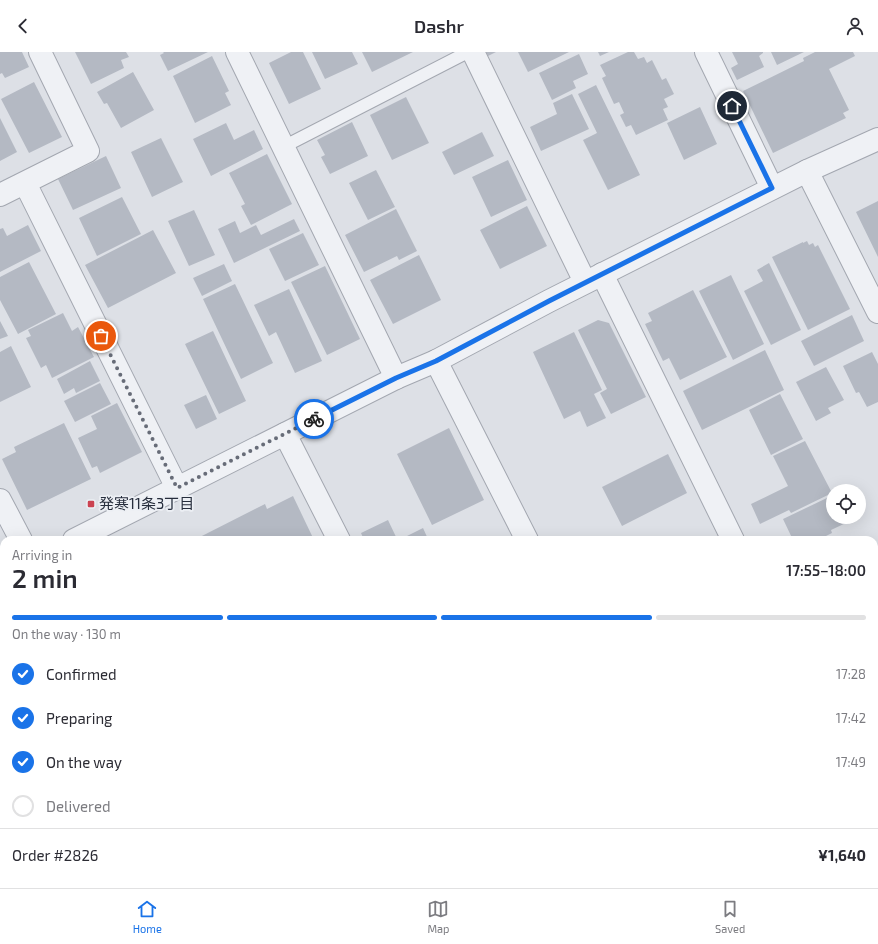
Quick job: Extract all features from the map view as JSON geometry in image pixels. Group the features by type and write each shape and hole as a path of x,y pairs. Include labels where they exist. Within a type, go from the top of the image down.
{"street":[{"path":"0,196 88,151 40,52"},
{"path":"237,52 396,378"},
{"path":"473,52 731,536"},
{"path":"706,52 772,188"},
{"path":"82,536 396,378 436,361 594,278 772,188 878,139"},
{"path":"807,171 878,312"},
{"path":"25,183 177,488"},
{"path":"436,361 525,536"},
{"path":"285,434 337,536"},
{"path":"0,500 19,536"}],"lane":[{"path":"283,146 468,52"}],"building":[{"path":"0,52 22,52 29,67 5,78 2,73 0,74"},
{"path":"75,52 126,52 129,57 121,60 124,68 91,84"},
{"path":"163,52 208,52 168,71 160,55 164,53"},
{"path":"291,52 303,52 321,89 289,104 269,63"},
{"path":"312,52 352,52 358,64 325,79"},
{"path":"362,52 413,52 372,72"},
{"path":"486,52 496,52 488,56"},
{"path":"518,52 569,52 528,72"},
{"path":"598,52 609,52 600,56"},
{"path":"628,52 634,52 638,59 644,57 647,63 652,60 662,80 666,78 674,94 664,99 668,107 663,109 668,120 636,135 631,125 626,127 620,115 624,113 619,102 614,104 602,78 606,76 600,65"},
{"path":"732,52 763,52 759,56 764,67 737,80 731,68 738,64"},
{"path":"771,52 804,52 777,65"},
{"path":"815,52 853,52 855,56 829,69 849,110 843,113 846,118 773,153 743,91 804,61 803,58"},
{"path":"579,54 588,74 573,81 576,88 552,100 539,73"},
{"path":"212,56 229,91 225,93 231,105 195,123 173,76"},
{"path":"133,72 154,110 121,128 107,103 104,104 97,92"},
{"path":"34,82 62,137 29,153 1,99"},
{"path":"596,85 640,175 608,190 583,140 597,133 578,94"},
{"path":"572,94 589,129 541,151 530,127 557,114 553,103"},
{"path":"406,97 429,143 392,160 370,115"},
{"path":"700,107 717,144 684,160 667,123"},
{"path":"0,118 17,152 0,161"},
{"path":"352,122 368,156 330,174 321,157 325,155 317,140"},
{"path":"226,123 234,140 254,130 263,149 211,176 193,139"},
{"path":"482,132 494,156 454,175 442,152"},
{"path":"161,138 183,182 152,197 131,152"},
{"path":"267,154 292,204 251,225 241,206 245,204 229,173"},
{"path":"106,156 121,188 73,210 58,179"},
{"path":"508,160 527,200 491,217 472,177"},
{"path":"376,170 395,207 368,220 349,183"},
{"path":"122,197 141,234 97,256 79,218"},
{"path":"878,201 878,257 856,212"},
{"path":"527,206 547,246 500,269 480,230"},
{"path":"396,209 417,251 399,260 397,256 364,272 345,235"},
{"path":"194,210 215,255 189,266 168,221"},
{"path":"294,219 300,231 234,263 218,229 235,221 240,233 256,225 261,235"},
{"path":"28,225 41,251 0,272 0,229 3,228 7,236"},
{"path":"153,230 176,273 108,308 85,265"},
{"path":"303,233 319,265 285,281 269,249"},
{"path":"807,241 809,245 813,243 815,247 818,245 850,309 808,330 772,257"},
{"path":"419,255 441,300 393,324 370,280"},
{"path":"29,262 56,314 18,334 0,300 0,277"},
{"path":"769,263 801,330 771,345 744,291 763,281 757,270"},
{"path":"224,264 232,281 202,296 193,278"},
{"path":"325,266 360,339 327,355 291,282"},
{"path":"731,275 764,344 733,360 699,291"},
{"path":"235,284 273,363 241,379 203,299"},
{"path":"289,289 322,361 295,373 276,332 269,336 254,305"},
{"path":"693,290 727,357 680,380 669,358 663,361 645,324 652,321 648,313"},
{"path":"63,313 72,331 78,327 94,357 52,378 46,365 41,368 26,338 31,336 28,330"},
{"path":"852,315 864,341 814,366 801,341"},
{"path":"598,320 609,323 646,397 611,414 600,393 607,389 578,330"},
{"path":"0,321 8,336 0,339"},
{"path":"213,331 246,401 219,414 185,344"},
{"path":"574,332 602,390 594,394 606,418 587,427 580,411 564,419 533,352"},
{"path":"11,346 31,387 0,402 0,352"},
{"path":"765,350 784,390 702,430 683,391"},
{"path":"872,352 878,364 878,402 867,407 859,392 856,393 843,366"},
{"path":"90,361 100,381 76,393 74,388 64,394 57,379"},
{"path":"826,367 844,400 828,408 831,413 816,421 796,382"},
{"path":"100,383 111,404 75,422 64,401"},
{"path":"780,394 803,439 771,455 749,410"},
{"path":"206,395 217,419 196,429 184,405"},
{"path":"117,403 142,452 100,473 97,466 92,468 78,438 97,429 91,416"},
{"path":"64,423 91,479 27,510 2,459 16,452 14,447"},
{"path":"449,428 484,500 432,525 397,454"},
{"path":"805,441 827,484 826,484 826,496 791,513 789,510 760,524 751,504 788,486 773,456"},
{"path":"668,454 687,493 622,526 602,487"},
{"path":"293,496 312,536 202,536 265,504 267,509"},
{"path":"826,498 826,524 844,524 831,530 832,533 826,536 791,536 783,519"},
{"path":"388,520 396,536 362,536 361,533"},
{"path":"423,528 427,536 407,536"}],"way so far":[{"path":"101,336 177,488 314,419"}],"place":[{"name":"発寒11条3丁目","path":"91,504"}],"route":[{"path":"314,419 396,378 436,361 549,301 772,188 732,106"}]}
